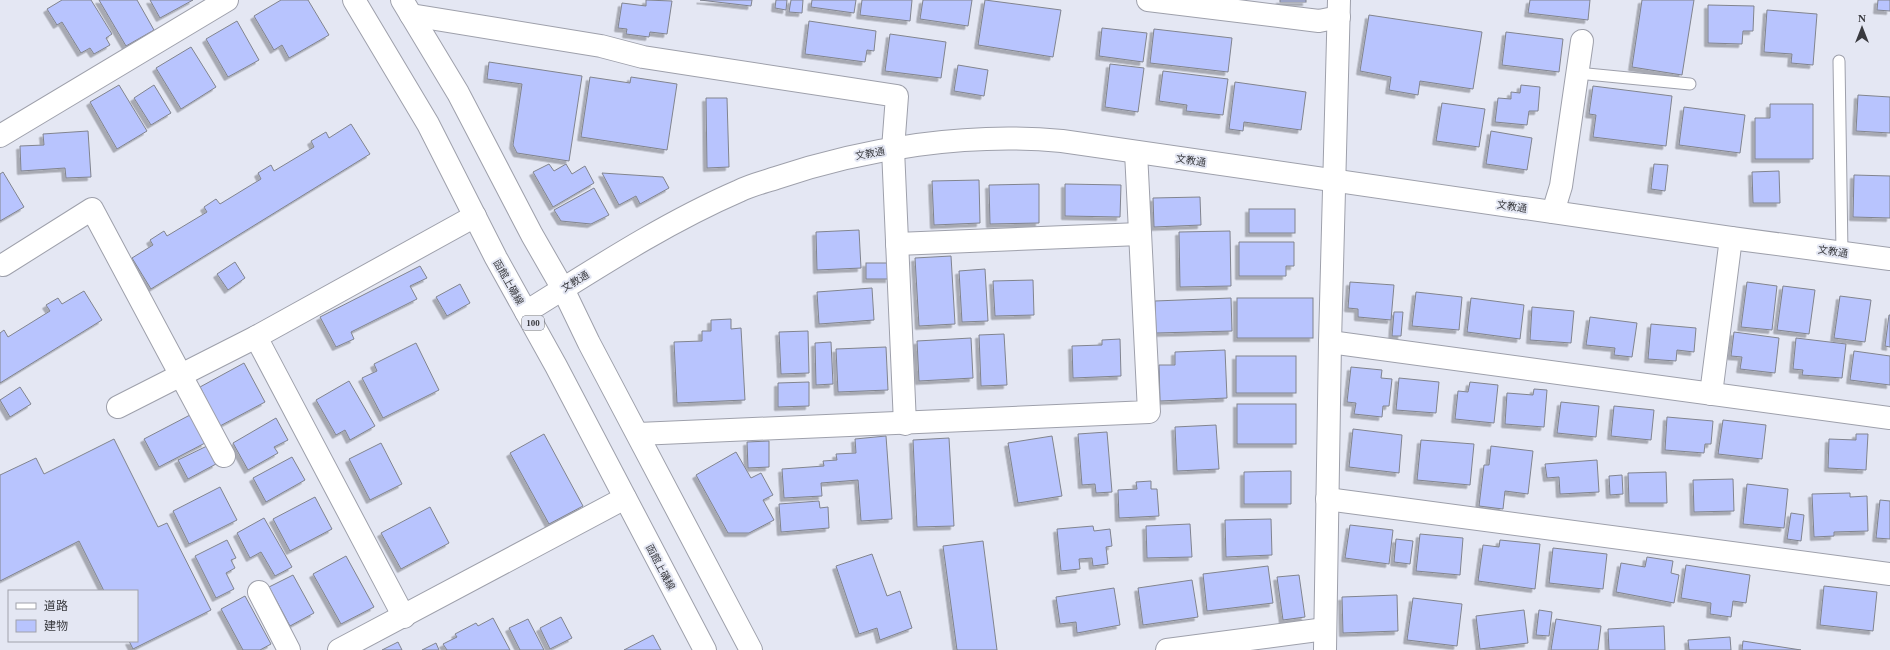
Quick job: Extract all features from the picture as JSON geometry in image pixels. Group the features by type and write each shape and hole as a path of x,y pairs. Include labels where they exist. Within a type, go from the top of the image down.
{"street":[{"path":"0,136 226,0"},
{"name":"函館上磯線","path":"354,0 428,124 496,258 705,650"},
{"path":"1148,0 1319,21 1339,9"},
{"path":"407,7 601,46 643,57 897,96 892,149 905,424"},
{"path":"407,7 458,93 532,235 563,289 589,343 751,650"},
{"path":"1168,650 1325,640 1330,342 1339,9"},
{"path":"1553,212 1561,186 1582,41"},
{"name":"文教通","path":"526,312 680,220 740,190 814,165 856,155 974,139 1029,138 1062,141 1731,238 1890,259"},
{"path":"638,434 905,424 1149,412 1136,152"},
{"path":"3,265 92,209 224,456"},
{"path":"118,407 180,374 256,337 474,216"},
{"path":"897,244 1140,234"},
{"path":"1711,394 1731,238"},
{"path":"256,337 404,617"},
{"path":"1330,342 1890,418"},
{"path":"339,650 404,617 625,498"},
{"path":"1327,499 1890,574"},
{"path":"259,592 289,650"}],"lane":[{"path":"1839,61 1842,252"},
{"path":"1577,73 1690,84"}],"building":[{"path":"62,0 91,0 112,34 106,38 110,45 94,54 90,48 81,53 62,22 57,25 47,9"},
{"path":"99,0 137,0 154,30 126,46"},
{"path":"150,0 193,0 160,18"},
{"path":"281,0 308,0 329,35 289,58 282,45 274,50 254,16"},
{"path":"646,0 672,1 667,34 650,32 649,37 626,34 627,29 618,28 622,3 646,6"},
{"path":"700,0 752,0 751,6"},
{"path":"776,0 787,0 786,10 775,8"},
{"path":"791,0 803,0 802,13 789,12"},
{"path":"812,0 856,0 854,13 811,7"},
{"path":"862,0 912,0 910,21 860,15"},
{"path":"923,0 972,0 968,26 920,19"},
{"path":"985,0 1061,10 1053,57 978,45"},
{"path":"1280,0 1306,0 1306,2 1280,2"},
{"path":"1530,0 1590,0 1588,20 1528,13"},
{"path":"1642,0 1694,0 1682,75 1632,67"},
{"path":"1878,0 1890,0 1890,11 1877,10"},
{"path":"1708,5 1754,6 1753,31 1743,31 1742,44 1708,43"},
{"path":"1767,10 1817,14 1813,65 1791,63 1792,54 1764,52"},
{"path":"1369,15 1482,32 1473,89 1420,81 1418,95 1389,90 1391,77 1360,71"},
{"path":"237,21 259,60 228,77 206,39"},
{"path":"809,21 876,31 874,51 867,50 865,62 805,54"},
{"path":"1102,28 1147,33 1143,62 1099,56"},
{"path":"1154,29 1232,38 1228,72 1150,63"},
{"path":"1506,32 1563,39 1559,72 1502,65"},
{"path":"890,34 946,42 941,78 885,71"},
{"path":"191,47 216,87 181,109 156,68"},
{"path":"489,62 582,76 569,161 517,153 513,145 522,84 487,79"},
{"path":"1110,64 1144,68 1138,112 1105,107"},
{"path":"958,65 988,70 984,96 954,91"},
{"path":"1163,71 1228,79 1223,115 1186,111 1187,105 1159,101"},
{"path":"590,77 630,83 631,77 677,84 667,150 581,137"},
{"path":"1235,82 1306,92 1301,130 1244,122 1243,131 1229,129"},
{"path":"119,85 147,131 117,149 90,102"},
{"path":"154,85 171,113 151,125 134,98"},
{"path":"1521,85 1540,87 1538,111 1529,111 1527,125 1495,122 1498,98 1511,99 1511,92 1520,93"},
{"path":"1593,86 1672,96 1666,146 1593,137 1596,115 1589,114"},
{"path":"1858,95 1890,97 1890,133 1856,131"},
{"path":"706,98 727,98 729,167 707,168"},
{"path":"1442,103 1485,109 1479,147 1436,141"},
{"path":"1770,104 1813,104 1813,159 1755,159 1755,118 1770,118"},
{"path":"1684,107 1745,115 1740,153 1679,145"},
{"path":"351,124 370,154 151,289 132,258 153,245 150,240 164,231 167,236 207,212 204,207 216,199 220,204 261,179 258,173 271,165 274,171 314,147 311,141 326,132 329,138"},
{"path":"88,131 91,177 66,178 65,168 21,171 20,146 44,145 43,134"},
{"path":"1491,131 1532,138 1527,170 1486,164"},
{"path":"549,164 554,171 566,164 572,174 585,166 594,183 553,207 533,172"},
{"path":"1654,164 1668,165 1665,191 1651,189"},
{"path":"1779,171 1780,203 1753,203 1752,172"},
{"path":"3,172 24,207 0,221 0,174"},
{"path":"602,173 663,177 669,188 640,204 636,196 619,205"},
{"path":"1854,175 1890,176 1890,218 1853,217"},
{"path":"979,180 980,223 934,225 932,181"},
{"path":"1039,184 1039,223 990,224 989,185"},
{"path":"1065,184 1121,185 1120,217 1065,216"},
{"path":"594,188 609,215 591,224 561,221 554,210"},
{"path":"1200,197 1201,225 1154,227 1153,198"},
{"path":"1249,209 1295,209 1295,233 1249,233"},
{"path":"859,230 861,268 817,270 816,232"},
{"path":"1230,231 1231,286 1180,287 1179,232"},
{"path":"1239,242 1294,242 1294,266 1286,266 1286,276 1239,276"},
{"path":"951,256 955,324 919,326 915,258"},
{"path":"235,262 245,278 228,290 217,274"},
{"path":"866,263 889,263 889,279 866,279"},
{"path":"420,266 427,278 410,286 417,299 351,332 354,339 336,347 320,317"},
{"path":"985,269 988,321 962,322 959,271"},
{"path":"1033,280 1034,315 995,316 993,281"},
{"path":"1350,282 1394,285 1391,320 1358,317 1358,309 1348,308"},
{"path":"1747,282 1777,286 1772,330 1741,327"},
{"path":"460,284 470,303 447,316 436,297"},
{"path":"1783,286 1815,290 1809,334 1777,330"},
{"path":"872,288 874,320 819,324 817,292"},
{"path":"84,291 102,320 0,383 0,333 4,330 8,337 50,311 46,305 58,298 62,304"},
{"path":"1416,292 1462,297 1459,330 1412,326"},
{"path":"1840,296 1871,300 1865,342 1834,338"},
{"path":"1231,298 1232,331 1156,333 1155,301"},
{"path":"1237,298 1313,298 1313,338 1237,338"},
{"path":"1471,298 1524,305 1520,339 1467,332"},
{"path":"1532,307 1574,311 1571,343 1530,340"},
{"path":"1394,312 1403,312 1401,336 1392,336"},
{"path":"1890,315 1890,347 1885,346"},
{"path":"1590,317 1637,323 1632,357 1614,355 1615,348 1586,345"},
{"path":"731,319 731,329 741,328 745,400 677,403 674,342 702,341 702,331 711,331 711,320"},
{"path":"1651,324 1696,328 1694,352 1677,350 1676,361 1648,359"},
{"path":"808,331 809,373 781,374 779,332"},
{"path":"1734,332 1779,338 1775,373 1740,369 1742,357 1731,356"},
{"path":"1004,334 1007,385 981,386 979,335"},
{"path":"971,338 973,378 919,381 917,341"},
{"path":"1796,338 1846,344 1842,378 1802,375 1803,370 1793,369"},
{"path":"1120,339 1121,376 1073,378 1072,346 1102,345 1102,340"},
{"path":"831,342 833,384 816,385 815,343"},
{"path":"416,343 439,390 383,418 362,378 377,371 374,364"},
{"path":"886,347 888,390 838,392 836,349"},
{"path":"1225,350 1227,398 1160,401 1159,365 1175,365 1175,352"},
{"path":"1854,351 1890,356 1890,385 1850,380"},
{"path":"1236,356 1296,356 1296,393 1236,393"},
{"path":"244,363 265,402 220,426 200,387"},
{"path":"1351,367 1382,370 1381,378 1392,379 1389,406 1383,406 1382,417 1354,414 1356,403 1347,402"},
{"path":"1399,378 1439,382 1436,413 1396,410"},
{"path":"349,381 375,426 350,440 345,430 336,435 316,400"},
{"path":"809,382 809,406 778,407 778,383"},
{"path":"1470,382 1498,385 1494,423 1455,419 1458,391 1468,392"},
{"path":"20,387 31,404 10,417 0,400"},
{"path":"1534,389 1547,390 1544,427 1505,424 1507,393 1533,395"},
{"path":"1561,402 1599,406 1596,437 1557,433"},
{"path":"1237,404 1296,404 1296,444 1237,444"},
{"path":"1614,406 1654,410 1651,440 1611,436"},
{"path":"190,415 205,443 159,467 144,439"},
{"path":"1667,417 1713,421 1711,444 1705,444 1704,453 1665,450"},
{"path":"276,418 288,440 274,447 278,453 248,470 233,443"},
{"path":"1723,420 1766,425 1762,459 1718,454"},
{"path":"1216,425 1219,469 1177,471 1175,427"},
{"path":"1353,429 1402,435 1399,473 1349,467"},
{"path":"1107,432 1112,492 1096,493 1095,484 1082,485 1078,434"},
{"path":"544,434 583,506 549,524 510,453"},
{"path":"1856,434 1868,434 1866,470 1828,468 1829,439 1856,440"},
{"path":"886,436 892,519 861,521 858,480 821,483 822,496 784,498 782,469 824,466 823,461 837,460 836,454 856,453 855,439"},
{"path":"1052,436 1062,496 1018,503 1008,443"},
{"path":"949,438 954,526 917,527 913,440"},
{"path":"114,439 158,527 167,523 211,610 133,649 130,642 138,642 138,590 104,590 79,541 0,581 0,475 36,458 44,474"},
{"path":"1421,440 1474,444 1470,485 1417,480"},
{"path":"769,441 769,467 748,468 747,442"},
{"path":"381,443 402,484 370,500 349,459"},
{"path":"207,446 216,464 188,479 178,460"},
{"path":"1491,446 1533,451 1528,494 1505,491 1503,509 1479,506 1484,465 1489,465"},
{"path":"736,452 751,478 761,473 773,495 763,500 774,520 749,533 728,533 696,475"},
{"path":"292,457 305,480 266,502 253,478"},
{"path":"1597,460 1599,492 1560,494 1559,477 1547,478 1545,464"},
{"path":"1291,471 1291,504 1244,504 1244,472"},
{"path":"1666,472 1667,503 1629,503 1628,473"},
{"path":"1622,475 1623,494 1610,495 1609,476"},
{"path":"1733,479 1734,511 1694,512 1693,480"},
{"path":"1151,481 1151,489 1157,489 1159,516 1119,518 1118,490 1137,489 1136,482"},
{"path":"1747,484 1788,489 1784,528 1743,524"},
{"path":"220,487 237,520 189,544 173,511"},
{"path":"1850,493 1850,497 1867,496 1868,531 1834,532 1834,536 1814,537 1812,494"},
{"path":"315,497 332,529 290,551 273,519"},
{"path":"1880,500 1890,501 1890,539 1876,538"},
{"path":"819,501 820,508 828,507 829,528 781,532 779,504"},
{"path":"430,507 449,543 401,569 381,533"},
{"path":"1791,513 1804,515 1801,541 1787,539"},
{"path":"264,518 292,567 275,576 261,552 250,558 237,533"},
{"path":"1271,519 1272,555 1226,557 1225,520"},
{"path":"1190,524 1192,557 1147,558 1146,526"},
{"path":"1350,525 1393,530 1389,564 1345,558"},
{"path":"1093,526 1094,531 1110,529 1112,546 1106,547 1108,564 1093,566 1092,558 1079,559 1080,569 1061,571 1057,529"},
{"path":"1420,534 1463,538 1460,575 1416,571"},
{"path":"1396,539 1413,541 1410,564 1394,562"},
{"path":"227,540 236,558 231,560 235,568 226,573 234,589 216,598 195,556"},
{"path":"1500,540 1540,544 1535,589 1478,581 1483,545 1499,547"},
{"path":"983,541 997,650 957,650 943,546"},
{"path":"1553,548 1607,554 1603,589 1549,583"},
{"path":"872,554 887,596 900,591 912,628 880,640 877,628 859,634 836,566"},
{"path":"346,556 374,607 341,624 313,574"},
{"path":"1647,557 1673,561 1671,573 1679,575 1674,603 1616,592 1621,563 1645,567"},
{"path":"1686,565 1750,575 1746,603 1733,601 1731,617 1710,614 1711,603 1681,598"},
{"path":"1268,566 1273,603 1207,611 1203,574"},
{"path":"293,575 314,613 290,626 269,587"},
{"path":"1299,575 1305,617 1283,620 1277,577"},
{"path":"1192,580 1198,617 1143,625 1138,588"},
{"path":"1824,586 1877,592 1873,631 1820,625"},
{"path":"1114,588 1120,625 1077,633 1076,622 1060,624 1056,597"},
{"path":"1397,595 1398,631 1343,633 1342,597"},
{"path":"245,596 271,644 260,650 243,650 221,609"},
{"path":"1413,598 1462,604 1457,646 1407,640"},
{"path":"1524,610 1528,643 1480,649 1476,616"},
{"path":"1539,610 1552,612 1549,636 1536,635"},
{"path":"561,617 572,638 550,649 540,628"},
{"path":"493,618 510,650 447,650 443,644 457,637 455,634 476,623 478,626"},
{"path":"528,619 544,650 520,650 509,628"},
{"path":"1556,619 1601,626 1598,650 1551,650"},
{"path":"1664,626 1665,650 1609,650 1608,629"},
{"path":"653,635 661,650 624,650"},
{"path":"1730,637 1731,650 1689,650 1688,640"},
{"path":"1743,641 1801,650 1742,650"},
{"path":"398,642 402,650 382,650"},
{"path":"436,643 439,650 422,650"}]}
